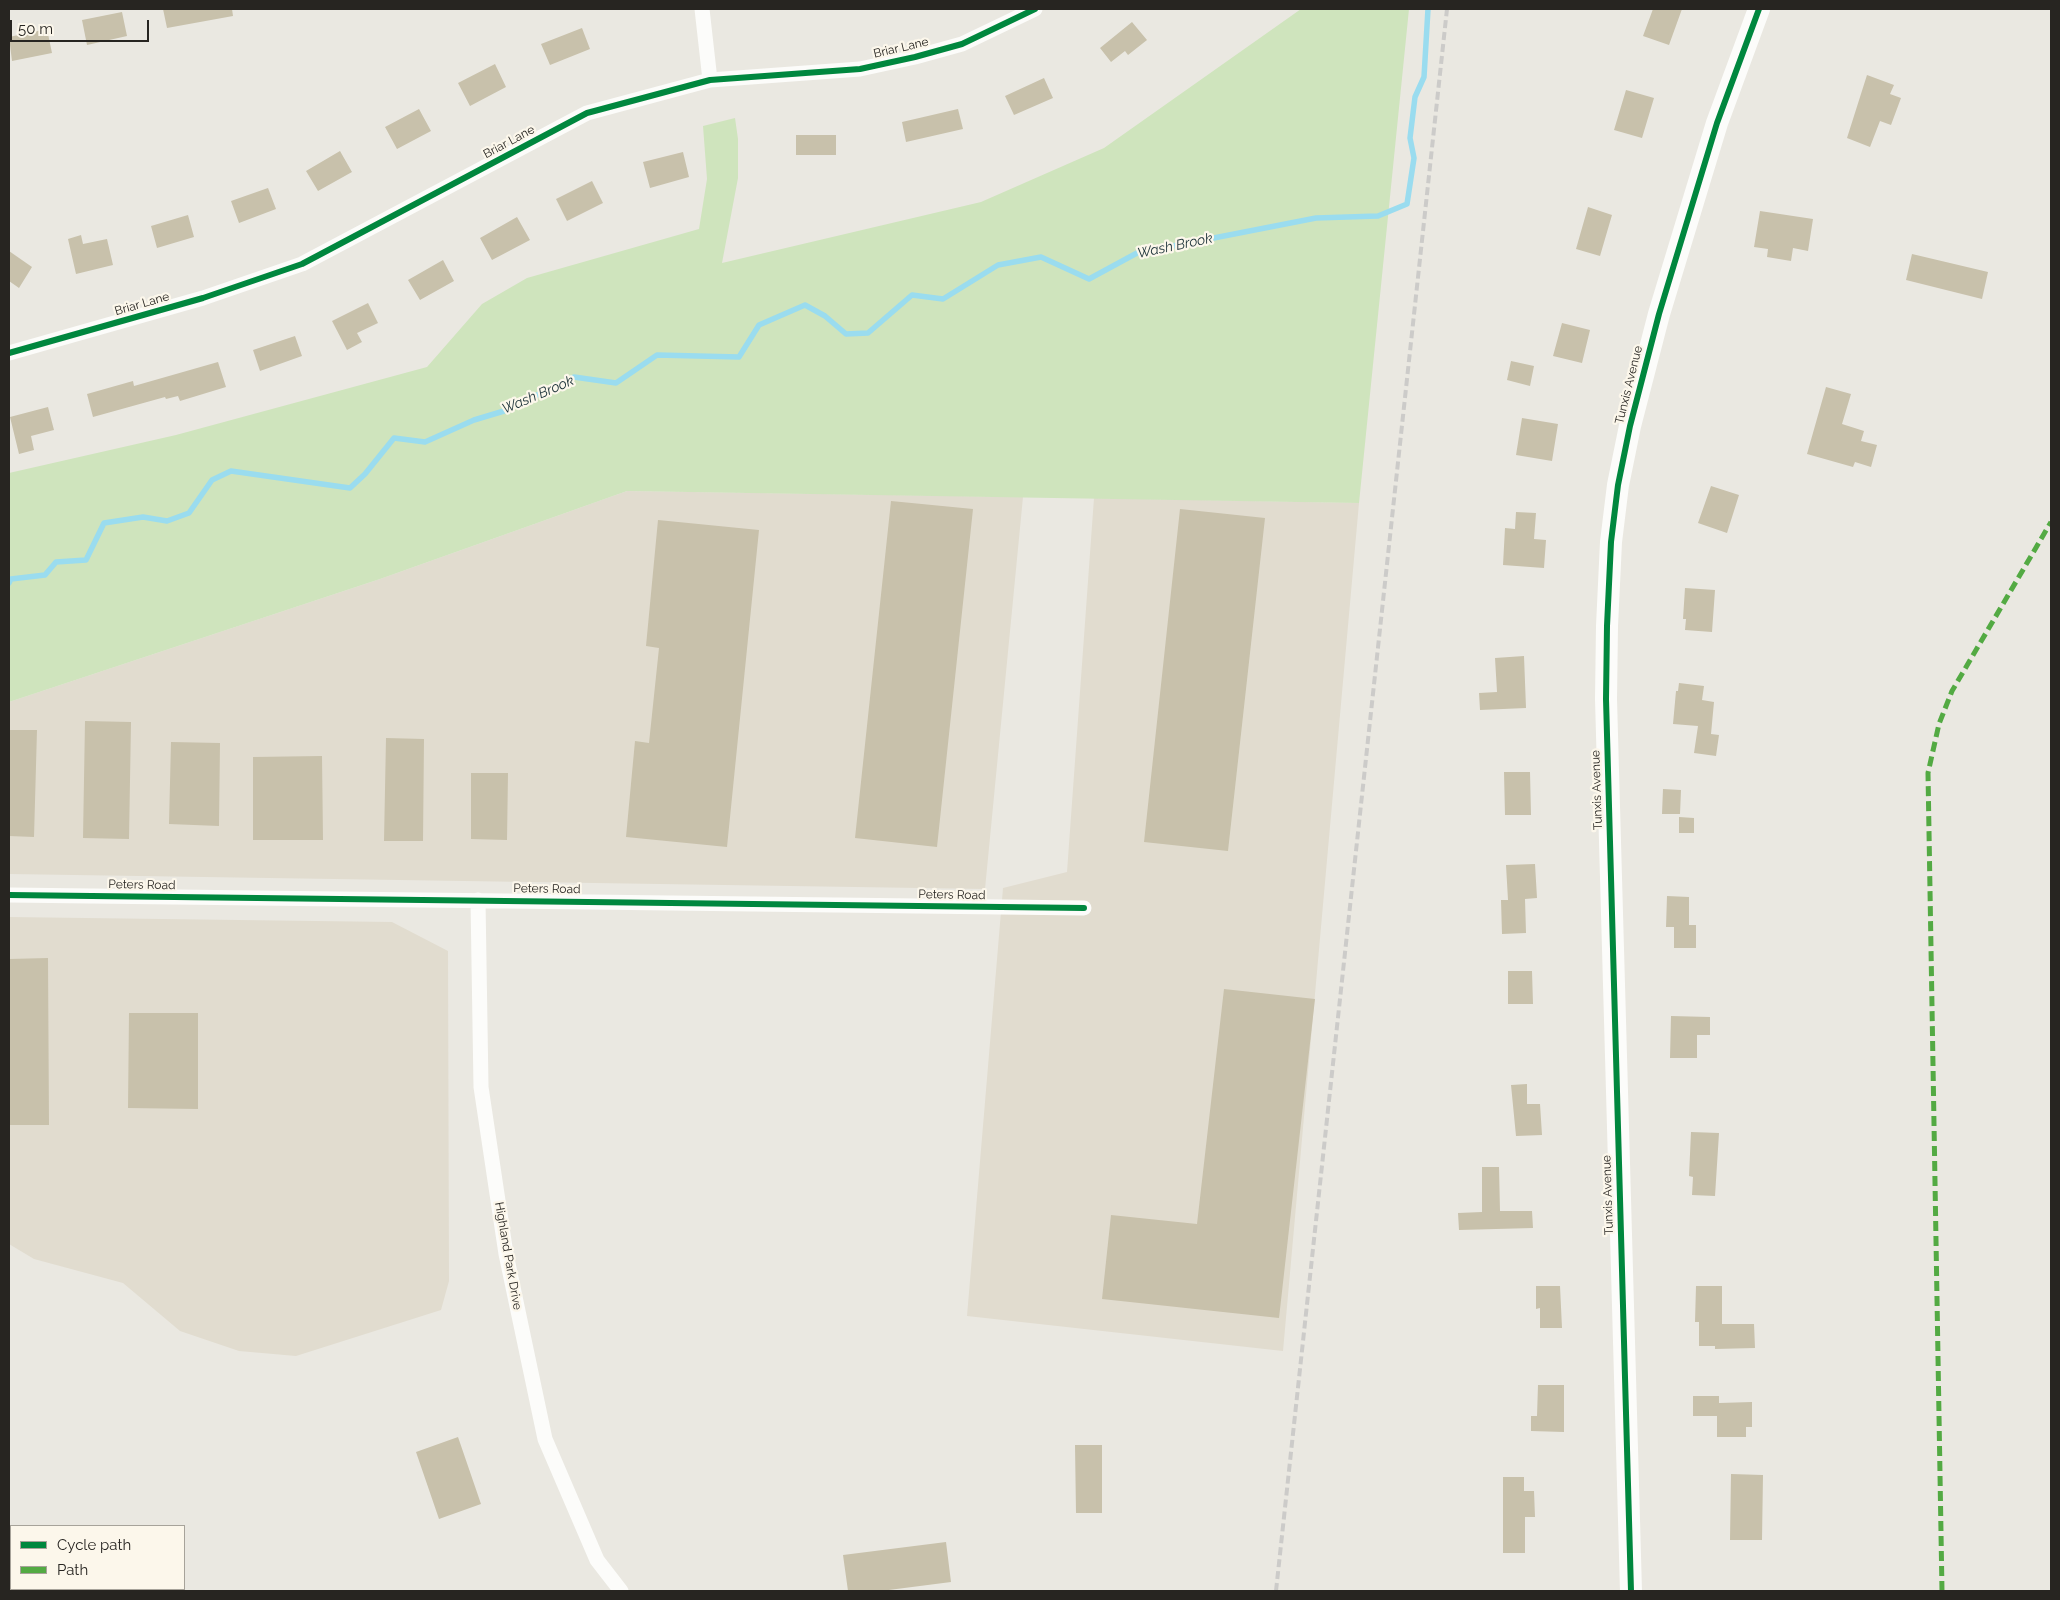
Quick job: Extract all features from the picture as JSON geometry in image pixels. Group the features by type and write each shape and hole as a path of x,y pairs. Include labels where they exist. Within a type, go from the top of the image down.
{"main road":[{"name":"Tunxis Avenue","path":"1631,1591 1606,699 1606,626 1612,542 1618,485 1630,426 1658,314 1717,123 1759,9"}],"street":[{"path":"702,9 710,80"},
{"name":"Briar Lane","path":"9,353 203,298 302,264 587,113 710,80 860,69 915,57 962,44 1035,9"},
{"name":"Peters Road","path":"9,895 1084,908"},
{"name":"Highland Park Drive","path":"478,900 481,1087 508,1263 544,1439 597,1560 621,1591"}],"shaded area":[{"path":"627,491 1023,497 985,889 9,874 9,702 380,579"},
{"path":"1094,498 1359,503 1283,1351 967,1316 1003,888 1067,872"},
{"path":"9,917 392,922 448,951 449,1281 441,1310 296,1356 239,1351 180,1331 123,1283 34,1259 9,1244"}],"green space":[{"path":"1301,9 1409,9 1359,503 627,491 380,579 9,702 9,473 176,435 427,367 482,304 527,278 699,229 707,179 703,126 735,118 738,139 738,178 722,263 981,202 1104,148"}],"building":[{"path":"163,9 232,9 233,16 167,28"},
{"path":"1653,9 1682,9 1669,45 1643,36"},
{"path":"122,12 127,36 87,45 82,20"},
{"path":"1132,22 1147,40 1128,55 1125,51 1111,62 1100,48"},
{"path":"582,28 590,49 550,65 541,44"},
{"path":"47,29 52,53 12,61 9,37"},
{"path":"495,64 506,87 470,106 458,83"},
{"path":"1867,75 1894,85 1890,94 1901,98 1891,125 1880,121 1870,147 1847,138"},
{"path":"1044,78 1053,98 1014,115 1005,96"},
{"path":"1626,90 1654,98 1642,138 1614,130"},
{"path":"419,109 431,131 397,149 385,127"},
{"path":"958,109 963,129 906,142 902,122"},
{"path":"796,135 836,135 836,155 796,155"},
{"path":"340,151 352,172 318,191 306,171"},
{"path":"683,152 689,177 650,188 643,162"},
{"path":"592,181 603,203 567,221 556,199"},
{"path":"268,188 276,209 239,223 231,201"},
{"path":"1588,207 1612,215 1600,256 1576,249"},
{"path":"1760,211 1813,219 1808,251 1793,248 1791,261 1767,257 1768,249 1754,247"},
{"path":"188,215 194,237 157,248 151,226"},
{"path":"517,217 530,240 492,260 480,238"},
{"path":"81,235 83,244 107,239 113,265 76,274 68,239"},
{"path":"9,251 32,267 19,288 9,281"},
{"path":"1912,254 1988,272 1982,299 1906,280"},
{"path":"443,260 454,281 420,300 408,280"},
{"path":"368,303 378,323 357,333 362,342 347,350 332,321"},
{"path":"1562,323 1590,330 1582,363 1553,356"},
{"path":"295,336 302,356 260,371 253,350"},
{"path":"1511,361 1534,366 1530,386 1507,380"},
{"path":"218,362 226,387 180,401 178,396 166,399 165,397 93,417 87,394 133,381 134,386"},
{"path":"1826,387 1851,394 1842,424 1864,431 1861,441 1877,445 1871,467 1855,462 1853,467 1807,454"},
{"path":"48,407 54,430 31,436 34,450 19,454 10,417"},
{"path":"1522,418 1558,424 1552,461 1516,455"},
{"path":"1711,486 1739,495 1727,533 1698,523"},
{"path":"891,501 973,509 937,847 855,838"},
{"path":"1180,509 1265,518 1228,851 1144,842"},
{"path":"1516,512 1536,513 1534,539 1546,540 1544,568 1503,565 1505,528 1515,529"},
{"path":"658,520 759,530 727,847 626,837 635,741 649,743 659,648 646,646"},
{"path":"1685,588 1715,590 1712,632 1685,630 1686,619 1683,619"},
{"path":"1524,656 1526,708 1480,710 1479,693 1497,692 1495,658"},
{"path":"1679,683 1704,686 1702,700 1714,702 1711,734 1719,735 1716,756 1694,753 1698,726 1673,724 1676,691 1678,691"},
{"path":"85,721 131,722 129,839 83,838"},
{"path":"9,730 37,730 34,837 9,836"},
{"path":"386,738 424,739 423,841 384,841"},
{"path":"171,742 220,743 219,826 169,824"},
{"path":"322,756 323,840 253,840 253,757"},
{"path":"1504,772 1530,772 1531,815 1505,815"},
{"path":"471,773 508,773 507,840 471,839"},
{"path":"1663,789 1681,790 1680,814 1662,814"},
{"path":"1679,817 1694,818 1694,833 1679,833"},
{"path":"1535,864 1537,898 1525,899 1526,933 1502,934 1501,900 1508,900 1506,865"},
{"path":"1667,896 1689,897 1689,925 1696,925 1696,948 1674,948 1674,927 1666,927"},
{"path":"48,958 49,1125 9,1125 9,959"},
{"path":"1508,971 1532,971 1533,1004 1508,1004"},
{"path":"1224,989 1315,999 1279,1318 1102,1299 1111,1215 1197,1224"},
{"path":"129,1013 198,1013 198,1109 128,1108"},
{"path":"1671,1016 1710,1017 1710,1035 1697,1035 1697,1058 1670,1058"},
{"path":"1527,1084 1527,1104 1540,1104 1542,1135 1516,1136 1511,1085"},
{"path":"1691,1132 1719,1133 1715,1196 1692,1195 1693,1177 1689,1176"},
{"path":"1482,1167 1499,1167 1500,1211 1532,1211 1533,1228 1459,1230 1458,1213 1482,1212"},
{"path":"1536,1286 1560,1286 1562,1328 1540,1328 1540,1308 1536,1309"},
{"path":"1696,1286 1722,1286 1722,1324 1754,1324 1755,1348 1715,1349 1715,1346 1699,1346 1699,1322 1695,1322"},
{"path":"1538,1385 1564,1385 1564,1432 1531,1431 1531,1416 1537,1416"},
{"path":"1693,1396 1719,1396 1719,1403 1752,1402 1752,1427 1746,1427 1746,1437 1717,1437 1717,1416 1693,1416"},
{"path":"458,1437 481,1504 439,1519 416,1452"},
{"path":"1075,1445 1102,1445 1102,1513 1076,1513"},
{"path":"1731,1474 1763,1475 1762,1540 1730,1540"},
{"path":"1503,1477 1524,1477 1524,1491 1534,1491 1535,1517 1525,1517 1525,1553 1503,1553"},
{"path":"946,1542 951,1582 881,1591 848,1591 843,1555"}],"waterway":[{"name":"Wash Brook","path":"9,583 11,579 45,575 56,562 86,560 104,523 143,517 167,521 189,513 212,480 231,471 350,488 365,474 394,438 425,442 474,420 504,411 574,377 616,383 657,355 739,357 759,325 805,305 825,316 846,334 868,333 912,295 943,299 998,265 1041,257 1089,279 1137,253 1316,218 1378,216 1407,204 1414,158 1410,138 1415,97 1424,77 1428,9"}],"railway":[{"path":"1276,1591 1447,9"}],"marked path":[{"path":"1942,1591 1928,773 1939,724 1952,691 2051,522"}],"cycle path":[{"path":"9,353 203,298 302,264 587,113 710,80 860,69 915,57 962,44 1035,9"},
{"path":"1631,1591 1606,699 1611,542 1618,485 1630,426 1659,314 1717,123 1759,9"},
{"path":"9,895 1084,908"}]}
